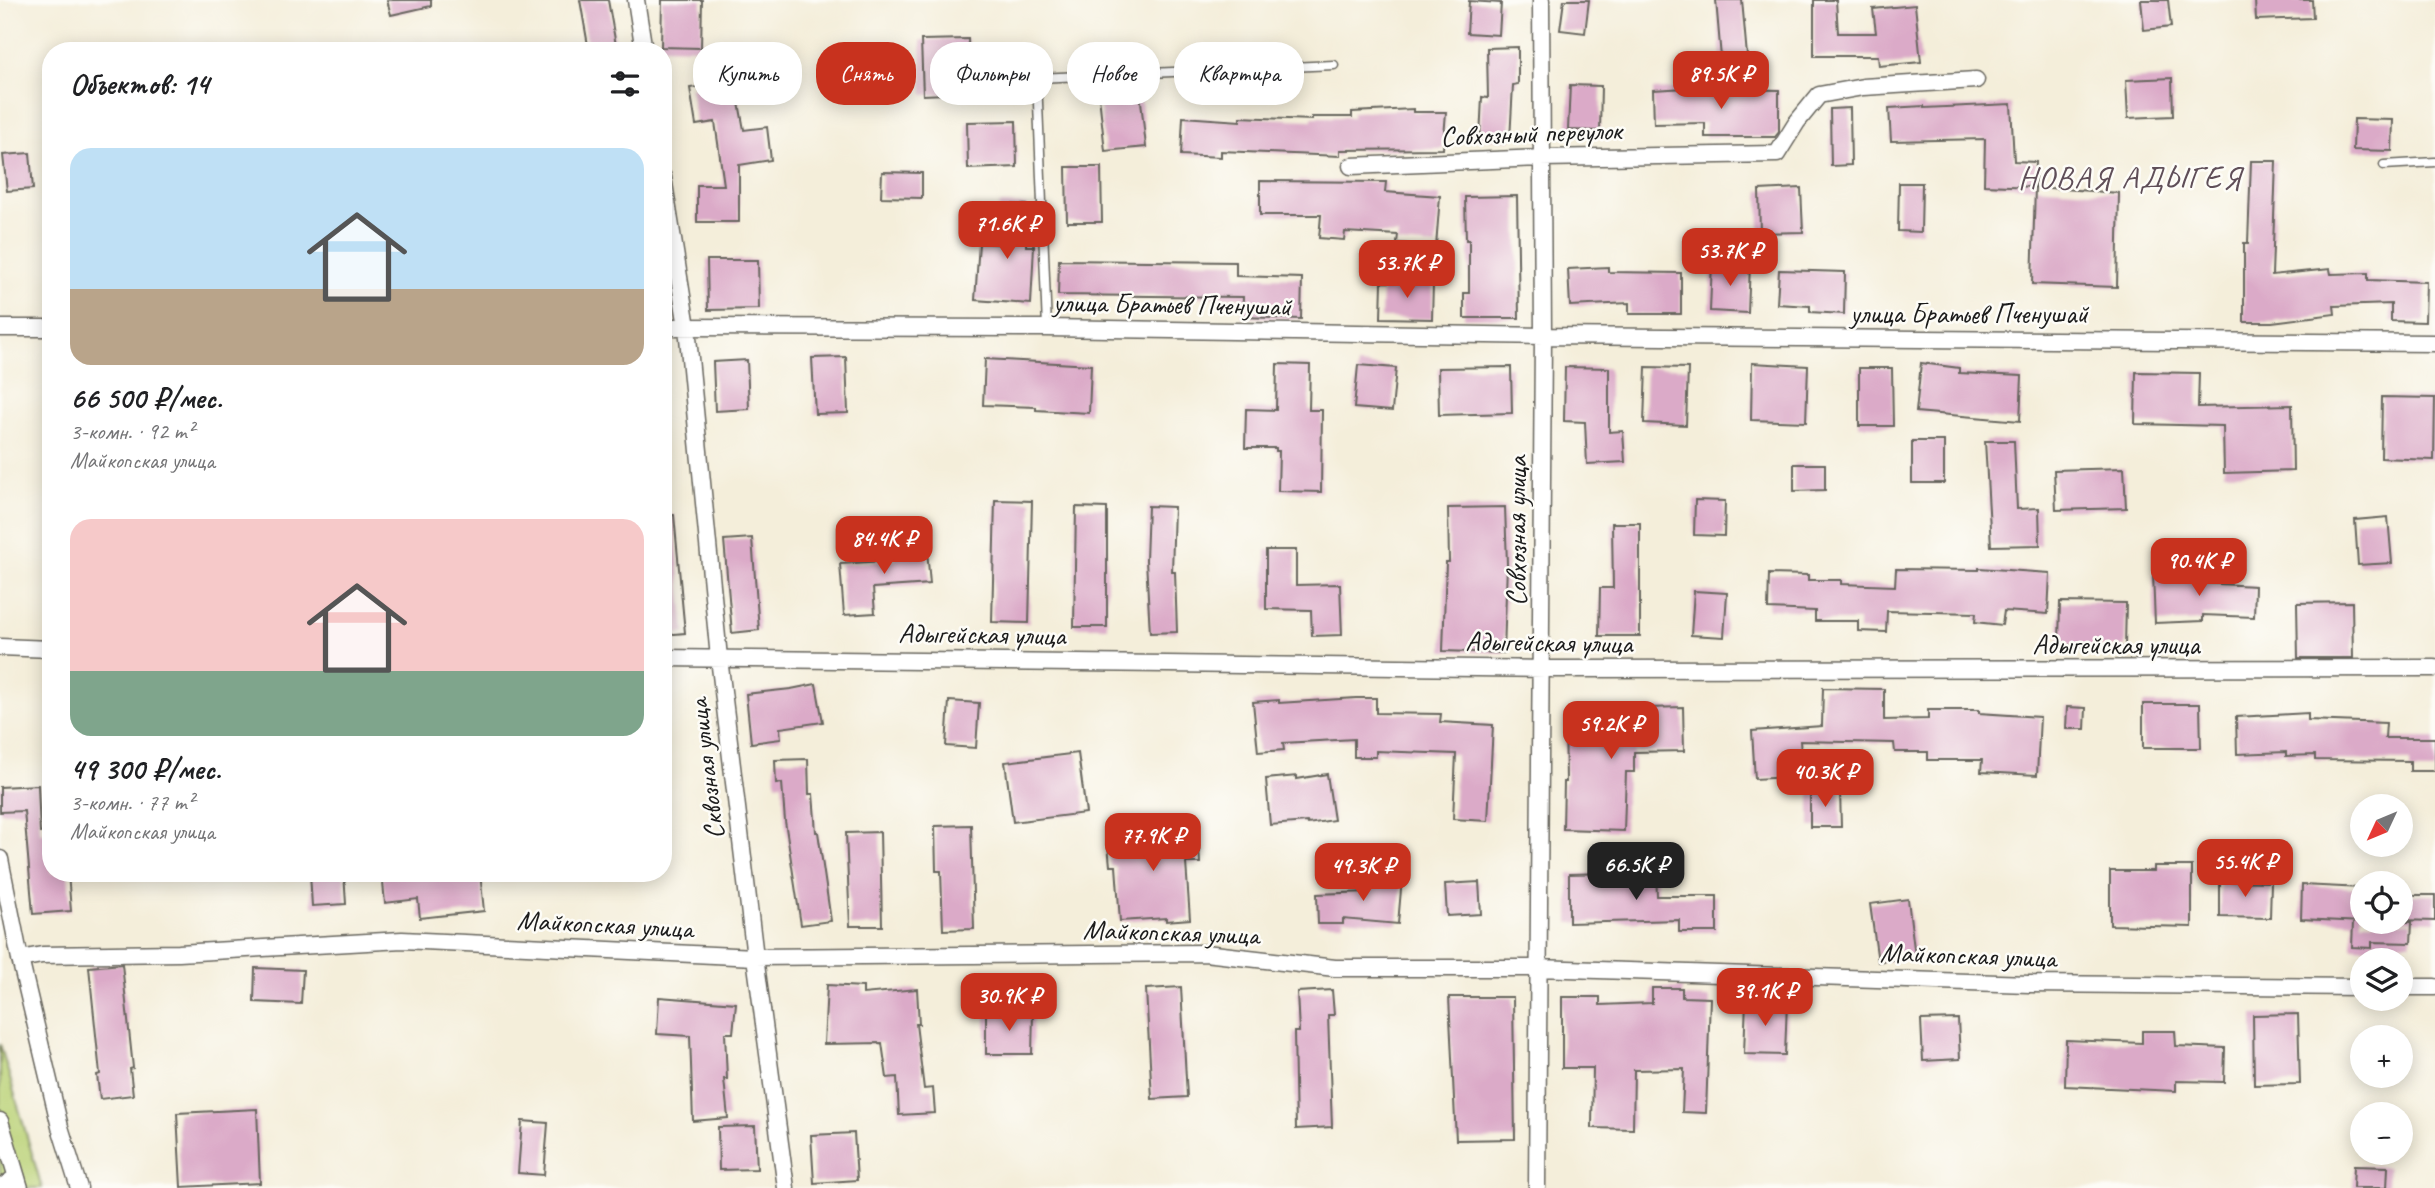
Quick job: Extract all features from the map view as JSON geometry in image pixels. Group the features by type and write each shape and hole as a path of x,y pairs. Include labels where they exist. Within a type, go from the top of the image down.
{"street":[{"path":"636,0 643,42"},
{"name":"Совхозная улица","path":"1537,1188 1543,336 1541,0"},
{"name":"Совхозный переулок","path":"1351,166 1541,158 1777,154 1797,122 1819,95 1863,87 1976,80"},
{"name":"Сквозная улица","path":"672,233 687,327 719,658 786,1188"},
{"name":"улица Братьев Пченушай","path":"672,327 1047,328 1543,336 2435,343"},
{"path":"0,328 42,328"},
{"path":"0,647 42,649"},
{"name":"Адыгейская улица","path":"672,658 961,659 1541,668 2081,671 2435,668"},
{"path":"0,859 20,959 61,1127 79,1188"},
{"name":"Майкопская улица","path":"20,959 42,955 179,953 402,940 755,957 1205,953 1335,968 1537,968 2029,984 2350,987"},
{"path":"2413,987 2435,987"},
{"path":"0,1121 18,1182 1,1188"}],"lane":[{"path":"1047,328 1037,78 1334,65"},
{"path":"2384,165 2435,162"}],"green space":[{"path":"0,1044 42,1188 0,1188"}],"building":[{"path":"387,0 431,0 431,6 391,15"},
{"path":"580,0 608,0 615,42 587,42"},
{"path":"662,0 702,0 701,42 693,42 693,48 672,47 672,42 661,42"},
{"path":"1564,0 1589,0 1585,33 1560,30"},
{"path":"1716,0 1742,0 1747,56 1721,58"},
{"path":"1814,0 1836,0 1838,33 1876,33 1873,9 1915,5 1921,62 1879,66 1878,56 1814,56"},
{"path":"2141,0 2168,0 2171,27 2144,30"},
{"path":"2255,0 2312,0 2313,18 2256,20"},
{"path":"1469,1 1501,3 1499,35 1467,33"},
{"path":"968,39 968,42 930,42 930,95 923,95 921,40"},
{"path":"1518,47 1518,84 1513,85 1510,140 1480,138 1482,97 1488,98 1487,48"},
{"path":"2172,78 2173,116 2128,118 2126,80"},
{"path":"1570,85 1601,86 1600,131 1568,130"},
{"path":"690,88 693,88 693,105 739,105 744,130 767,127 771,160 739,165 739,222 697,222 697,185 724,185 715,122 696,125"},
{"path":"1653,90 1779,90 1779,132 1775,137 1705,137 1705,123 1654,124"},
{"path":"2011,104 2014,161 2036,162 2035,187 1984,185 1985,139 1891,141 1889,108"},
{"path":"1100,105 1141,105 1146,147 1105,151"},
{"path":"1850,108 1851,165 1831,166 1830,109"},
{"path":"1413,109 1413,112 1446,112 1443,149 1340,150 1340,156 1221,151 1221,157 1181,155 1183,117 1240,121 1240,117 1312,120 1312,117 1352,117 1352,112"},
{"path":"2354,119 2393,120 2392,151 2353,150"},
{"path":"1016,121 1017,167 968,169 967,122"},
{"path":"30,153 33,189 7,191 3,155"},
{"path":"2251,161 2276,161 2272,275 2330,269 2331,274 2368,273 2368,280 2426,282 2425,322 2391,321 2391,304 2334,306 2335,314 2272,322 2244,322 2244,243 2248,243"},
{"path":"1066,167 1101,167 1102,222 1067,222"},
{"path":"882,172 922,173 922,198 881,197"},
{"path":"1260,181 1386,182 1385,192 1440,196 1436,246 1397,243 1398,235 1345,232 1344,240 1319,238 1321,215 1260,215"},
{"path":"1899,183 1922,183 1921,232 1898,231"},
{"path":"2035,187 2119,193 2117,287 2032,284"},
{"path":"1801,188 1803,232 1760,233 1759,190"},
{"path":"1517,196 1519,318 1464,318 1464,293 1469,293 1469,240 1466,240 1465,197"},
{"path":"999,204 1027,205 1026,246 1034,246 1031,304 975,300 979,243 997,244"},
{"path":"707,260 758,260 759,309 708,310"},
{"path":"1059,260 1236,262 1236,276 1302,278 1301,319 1242,317 1243,297 1058,295"},
{"path":"1712,262 1750,264 1748,313 1710,311"},
{"path":"1608,267 1608,272 1681,273 1681,314 1629,314 1629,303 1570,306 1568,269"},
{"path":"1779,270 1845,272 1844,314 1810,312 1810,306 1777,304"},
{"path":"1382,282 1433,283 1432,319 1381,318"},
{"path":"846,357 848,413 815,414 812,358"},
{"path":"985,359 1091,365 1089,413 983,405"},
{"path":"747,360 749,409 715,411 713,362"},
{"path":"1752,363 1808,366 1806,422 1751,420"},
{"path":"1921,363 1959,368 1959,373 2022,376 2020,421 1916,412"},
{"path":"1277,364 1310,365 1309,410 1322,410 1321,492 1278,491 1279,451 1276,451 1276,448 1245,448 1246,409 1276,410"},
{"path":"1358,365 1396,368 1392,411 1354,408"},
{"path":"1511,367 1512,413 1439,415 1438,368"},
{"path":"1565,367 1609,368 1609,432 1623,431 1625,462 1587,464 1585,422 1564,421"},
{"path":"1646,367 1688,368 1686,425 1644,423"},
{"path":"1859,368 1892,368 1893,426 1859,426"},
{"path":"2136,372 2199,373 2198,407 2292,405 2293,471 2224,473 2223,426 2135,424"},
{"path":"2382,397 2435,398 2434,460 2381,458"},
{"path":"1912,441 1944,441 1944,483 1912,483"},
{"path":"1985,441 2014,441 2017,509 2039,508 2040,545 1991,546"},
{"path":"1794,464 1825,464 1825,490 1794,491"},
{"path":"2124,468 2126,508 2056,510 2054,470"},
{"path":"995,500 1032,501 1029,623 992,622"},
{"path":"1695,500 1725,501 1724,536 1694,535"},
{"path":"1148,506 1174,507 1172,572 1175,572 1177,632 1150,633 1146,560"},
{"path":"1076,507 1107,508 1107,627 1074,627"},
{"path":"1505,507 1507,564 1504,653 1443,651 1446,562 1449,562 1448,508"},
{"path":"672,515 674,515 685,633 672,634"},
{"path":"2388,517 2392,563 2358,565 2355,520"},
{"path":"1612,523 1640,523 1640,636 1599,636 1600,588 1613,588"},
{"path":"752,538 759,630 732,633 724,540"},
{"path":"926,539 930,584 873,588 875,613 844,615 840,564 896,560 894,541"},
{"path":"1266,550 1296,550 1296,585 1340,584 1342,635 1312,636 1311,610 1266,609"},
{"path":"1979,568 2050,573 2048,614 2004,611 2002,625 1975,622 1976,613 1887,611 1886,632 1858,631 1858,621 1815,621 1815,611 1768,609 1769,574 1808,575 1808,580 1841,580 1841,584 1895,586 1896,569"},
{"path":"2200,571 2201,583 2255,586 2254,617 2203,615 2203,621 2155,623 2153,574"},
{"path":"1694,591 1727,593 1724,637 1691,635"},
{"path":"2060,602 2126,603 2125,647 2059,645"},
{"path":"2352,602 2353,658 2298,658 2297,603"},
{"path":"816,684 823,722 780,728 781,739 751,743 746,694"},
{"path":"1823,688 1884,689 1884,720 1928,719 1928,710 1979,710 1979,713 2040,717 2037,775 1981,772 1982,760 1928,760 1928,752 1895,752 1894,743 1800,741 1803,776 1755,779 1752,731 1822,726"},
{"path":"1376,698 1376,713 1441,714 1440,722 1493,725 1488,821 1453,819 1456,754 1376,751 1376,757 1354,757 1354,739 1283,743 1284,750 1258,752 1253,702"},
{"path":"949,701 979,703 976,748 946,746"},
{"path":"2143,704 2200,704 2201,748 2143,748"},
{"path":"1683,707 1684,751 1634,752 1634,772 1626,772 1624,831 1563,829 1566,782 1565,714 1647,712 1647,708"},
{"path":"2067,707 2086,708 2085,729 2066,729"},
{"path":"2308,713 2308,720 2386,723 2385,738 2435,738 2435,771 2410,771 2410,761 2315,760 2315,755 2286,756 2286,752 2237,754 2236,717"},
{"path":"1078,753 1086,813 1013,822 1005,762"},
{"path":"808,759 809,794 813,794 816,832 831,921 801,925 782,783 776,784 775,760"},
{"path":"1327,774 1334,820 1270,825 1266,779 1297,776 1297,779"},
{"path":"38,785 42,882 69,882 71,911 33,914 24,811 0,812 0,787"},
{"path":"1810,790 1840,790 1841,827 1810,827"},
{"path":"971,825 974,929 943,930 941,871 936,871 935,826"},
{"path":"1198,830 1200,863 1186,863 1190,919 1120,921 1116,866 1110,866 1107,834"},
{"path":"880,832 882,926 850,926 846,833"},
{"path":"2154,866 2192,866 2192,927 2110,925 2110,871 2154,871"},
{"path":"1656,872 1657,896 1717,896 1717,932 1679,932 1679,920 1569,923 1569,874"},
{"path":"1369,875 1402,878 1398,924 1343,919 1343,924 1318,924 1317,894 1368,892"},
{"path":"2220,881 2271,882 2270,918 2220,917"},
{"path":"311,882 345,882 346,904 312,906"},
{"path":"383,882 481,882 484,911 420,918 418,899 385,903"},
{"path":"1479,882 1481,914 1447,916 1445,884"},
{"path":"2302,885 2350,887 2350,921 2301,919"},
{"path":"2413,895 2435,895 2435,921 2413,920"},
{"path":"1908,899 1915,957 1878,962 1870,904"},
{"path":"2353,934 2411,934 2411,943 2372,942 2372,948 2352,947"},
{"path":"122,964 133,1068 130,1069 133,1095 100,1099 89,967"},
{"path":"255,968 303,970 301,1004 254,1002"},
{"path":"827,985 863,987 863,994 917,989 919,1024 916,1024 924,1089 933,1088 935,1113 899,1115 897,1077 887,1078 882,1043 824,1044"},
{"path":"1181,987 1187,1097 1152,1099 1146,989"},
{"path":"1652,988 1682,988 1682,997 1710,998 1706,1113 1682,1112 1684,1069 1634,1070 1633,1129 1592,1128 1593,1068 1562,1068 1562,997 1600,997 1600,1005 1652,1003"},
{"path":"1332,990 1334,1015 1328,1015 1332,1127 1296,1129 1294,1032 1299,1032 1297,992"},
{"path":"659,997 736,1003 733,1033 725,1033 727,1079 724,1079 728,1118 693,1121 690,1036 657,1034"},
{"path":"1449,997 1513,997 1515,1139 1456,1140"},
{"path":"1746,1000 1787,1001 1785,1055 1744,1054"},
{"path":"986,1013 1033,1013 1032,1054 986,1054"},
{"path":"2298,1014 2300,1084 2254,1085 2253,1015"},
{"path":"1958,1019 1960,1059 1923,1061 1921,1020"},
{"path":"2142,1031 2175,1031 2176,1046 2225,1048 2224,1082 2176,1081 2176,1091 2065,1086 2066,1040 2142,1043"},
{"path":"257,1109 260,1183 181,1187 177,1113"},
{"path":"522,1121 548,1123 544,1175 518,1173"},
{"path":"755,1126 757,1169 719,1170 718,1127"},
{"path":"854,1133 857,1180 814,1183 811,1135"},
{"path":"2354,1166 2388,1167 2387,1188 2353,1188"}],"district":[{"name":"НОВАЯ АДЫГЕЯ","path":"2130,177"}]}
